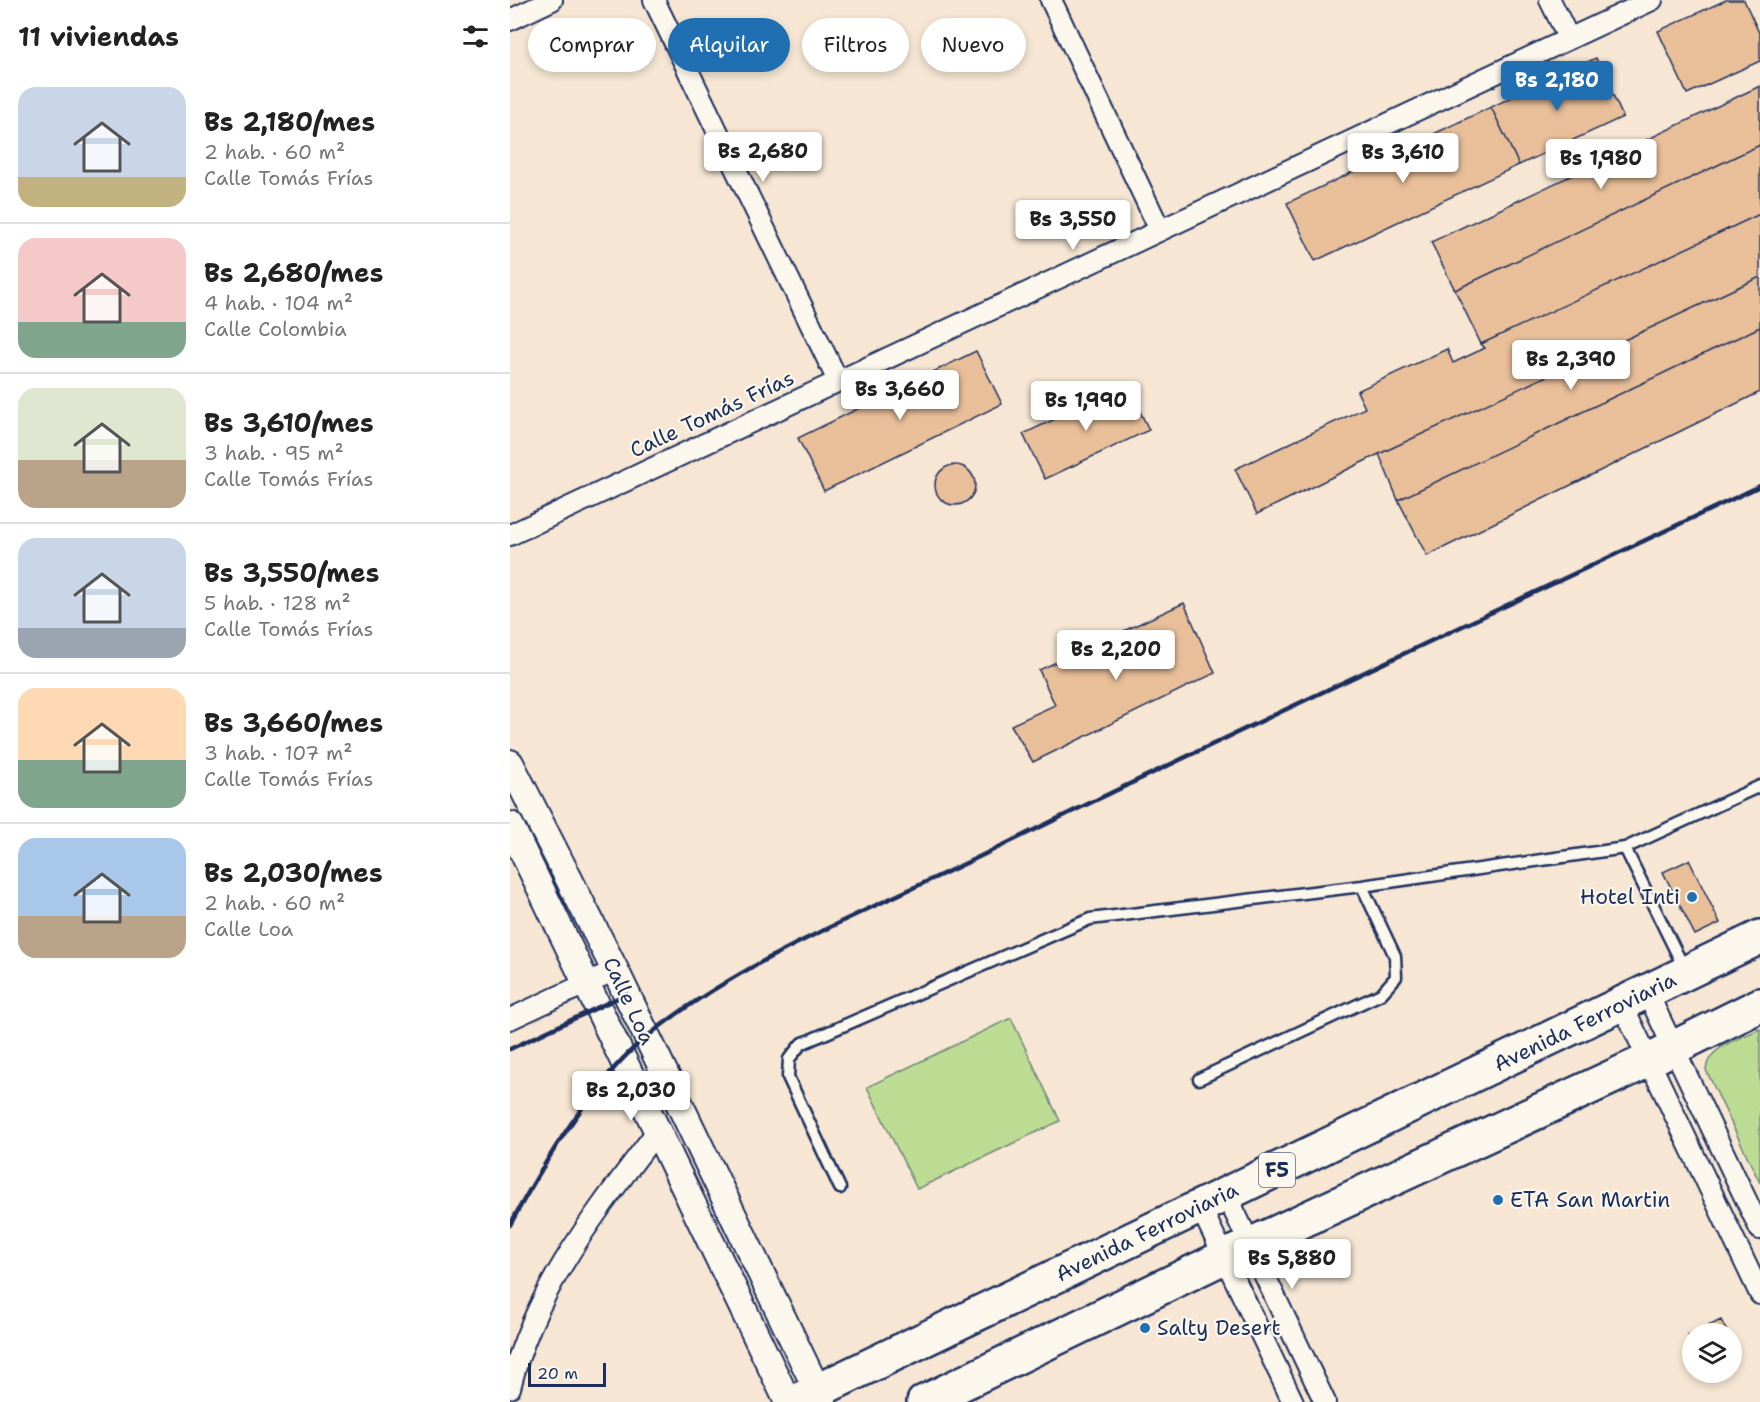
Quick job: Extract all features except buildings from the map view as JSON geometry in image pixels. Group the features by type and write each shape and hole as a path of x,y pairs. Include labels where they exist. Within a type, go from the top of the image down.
{"highway":[{"name":"Avenida Ferroviaria","path":"805,1399 1760,937"},
{"path":"924,1402 1237,1251 1661,1054 1760,1005"}],"street":[{"path":"510,20 552,0"},
{"path":"654,0 838,381"},
{"path":"1051,0 1160,230"},
{"path":"1550,0 1569,39"},
{"name":"Calle Tomás Frías","path":"510,535 1652,0"},
{"name":"Calle Loa","path":"510,763 615,970 805,1399"},
{"name":"Calle Loa","path":"510,825 658,1130 805,1399"},
{"path":"510,1019 615,970"},
{"path":"1634,998 1661,1054 1760,1294"},
{"path":"1634,998 1661,1054 1760,1229"},
{"path":"510,1388 516,1361 540,1302 571,1247 658,1130"},
{"path":"1213,1200 1237,1251 1293,1402"},
{"path":"1213,1200 1237,1251 1325,1402"}],"lane":[{"path":"840,1188 788,1077 789,1059 801,1044 1090,919 1362,886 1625,848 1760,786"},
{"path":"1625,848 1687,973"},
{"path":"1199,1079 1381,994 1396,977 1395,956 1362,886"}],"green space":[{"path":"1011,1018 1060,1121 917,1189 867,1087"},
{"path":"1760,1029 1760,1183 1706,1070 1712,1055 1719,1049"}],"railway":[{"path":"510,1225 553,1151 605,1078 644,1039 723,984 810,936 1760,486"},
{"path":"510,1049 626,994"}],"place":[{"name":"Hotel Inti","path":"1692,897"},
{"name":"ETA San Martin","path":"1498,1200"},
{"name":"Salty Desert","path":"1145,1328"}]}
